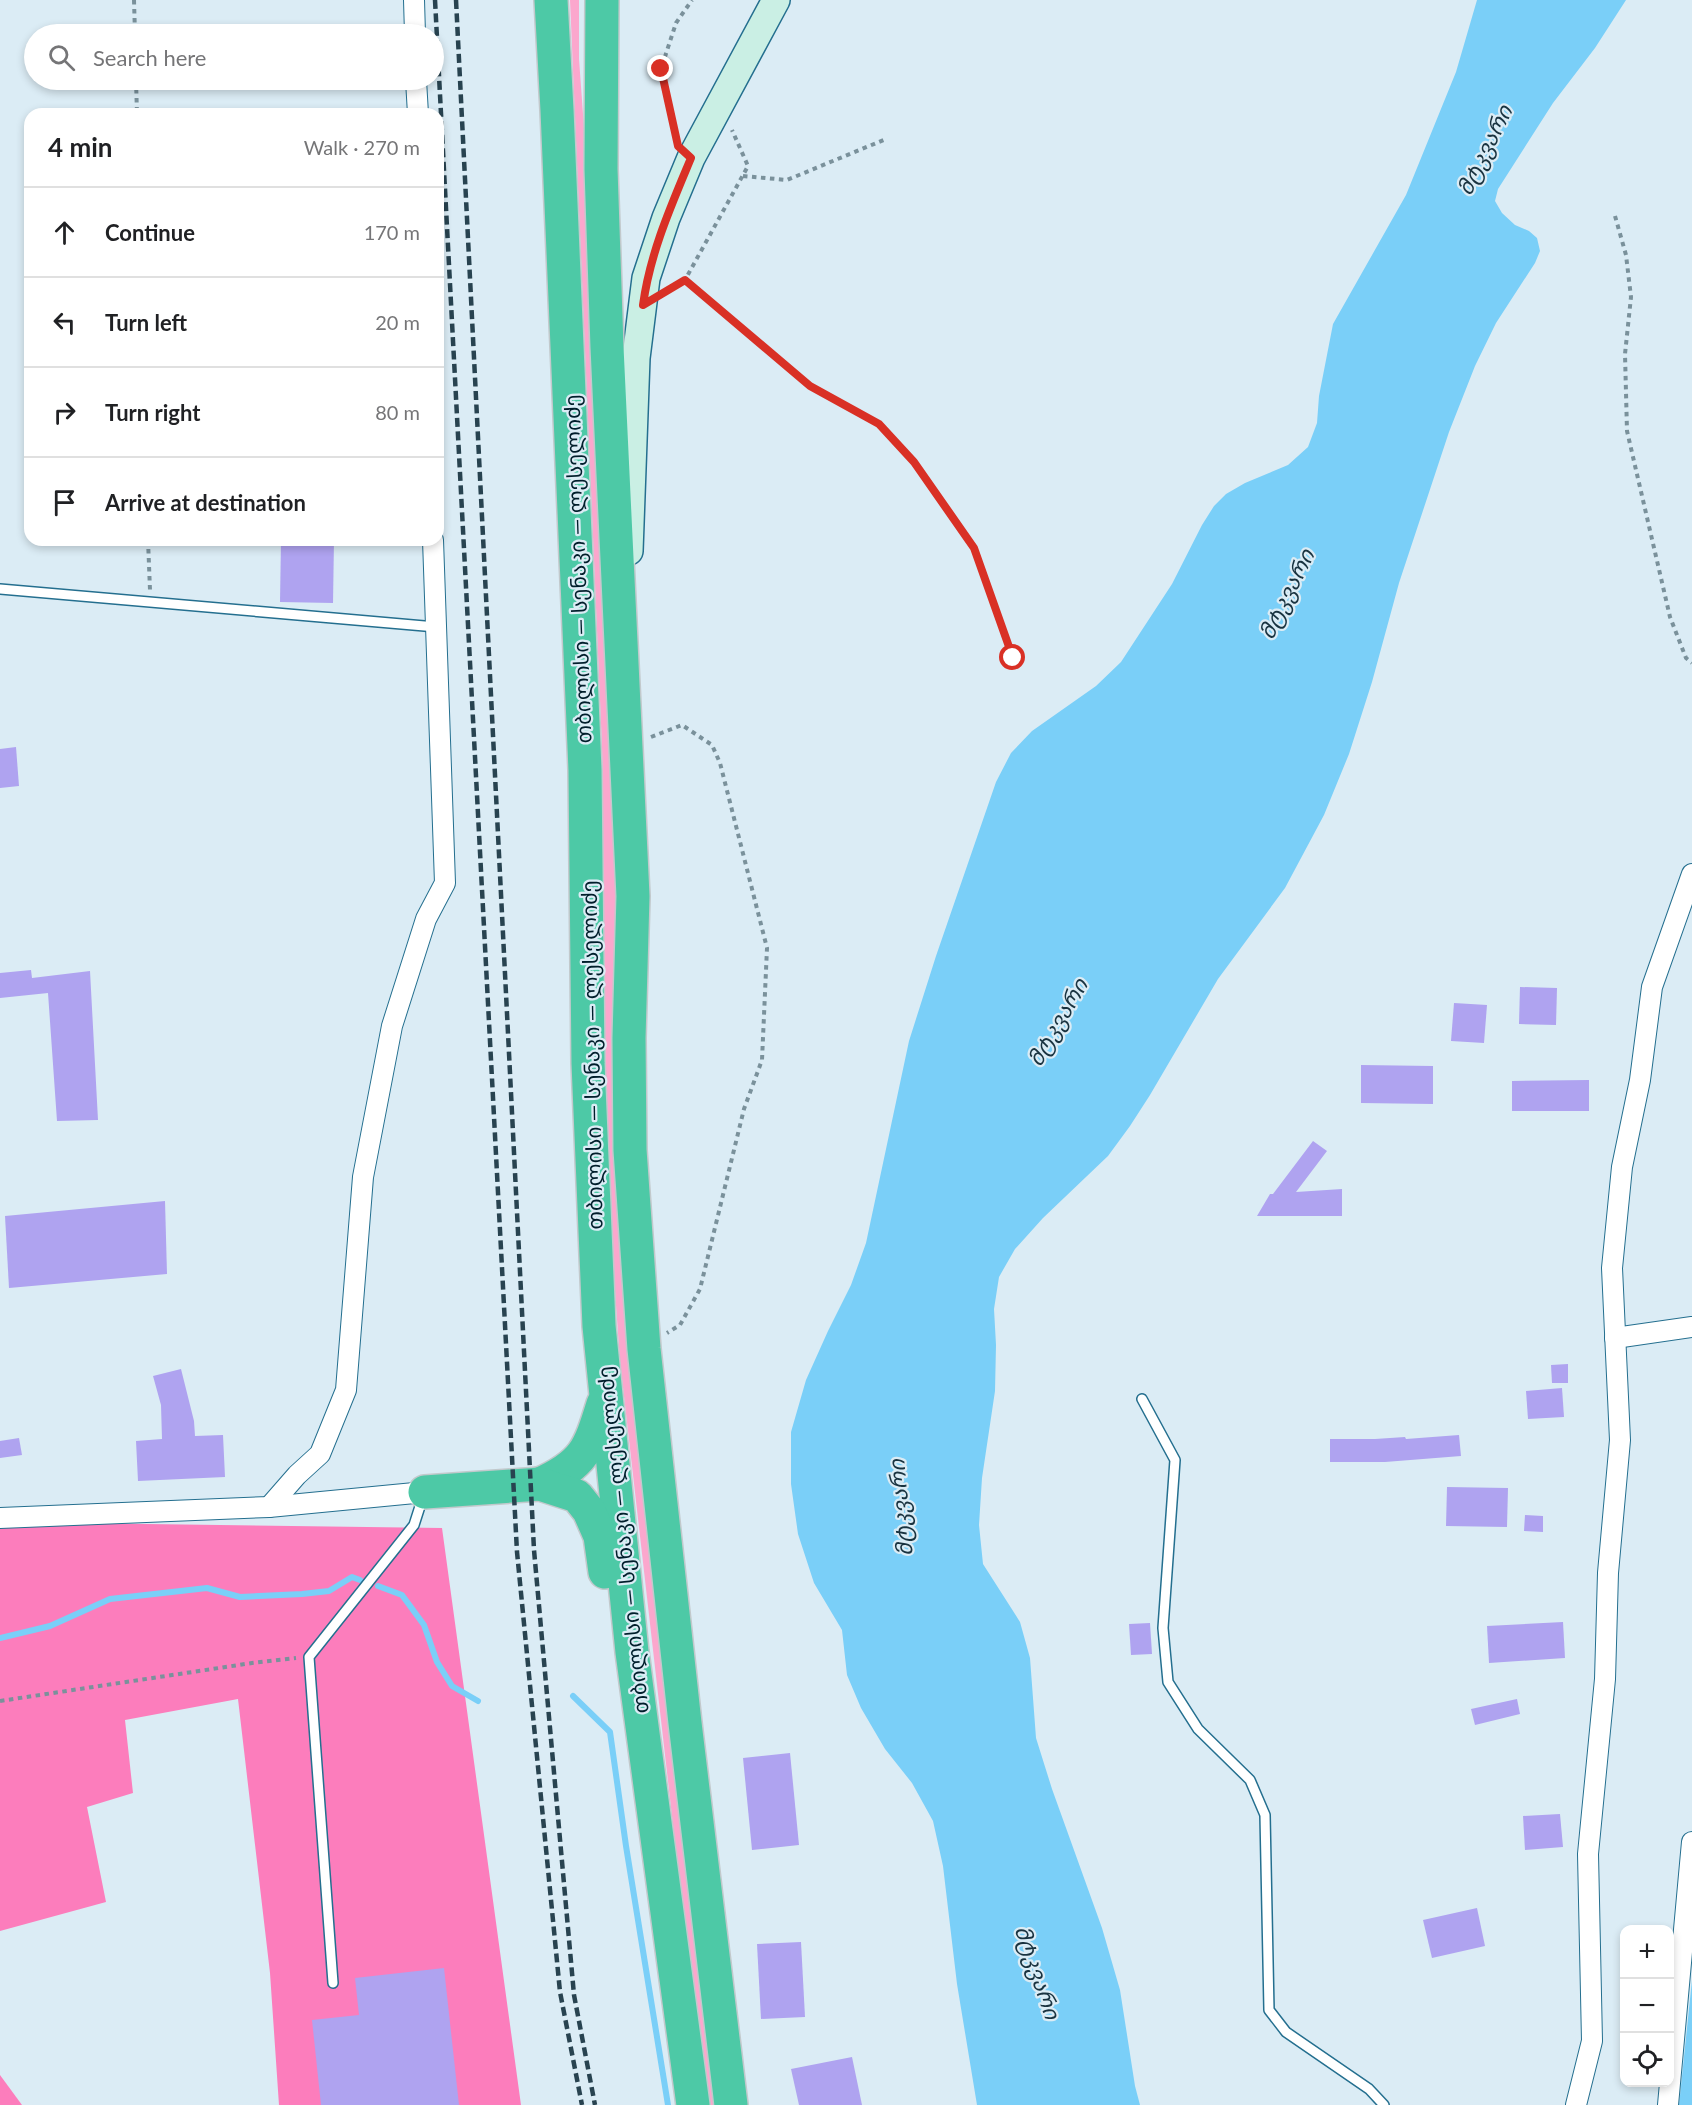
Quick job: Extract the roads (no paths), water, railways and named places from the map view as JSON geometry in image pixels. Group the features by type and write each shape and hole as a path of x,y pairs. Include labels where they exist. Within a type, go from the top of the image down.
{"highway":[{"name":"თბილისი — სენაკი — ლესელიძე","path":"551,0 585,770 589,1086 599,1326 632,1652 693,2105"},
{"name":"თბილისი — სენაკი — ლესელიძე","path":"602,0 601,169 614,525 633,896 628,1038 630,1150 644,1349 731,2105"},
{"path":"425,1492 540,1484 563,1474 583,1456 597,1426 606,1397"},
{"path":"540,1484 577,1496 589,1511 600,1536 610,1614 632,1652"}],"main road":[{"path":"622,656 632,507 632,426 636,358 646,278 666,218 691,158 776,0"}],"street":[{"path":"414,0 415,24"},
{"path":"417,90 418,108"},
{"path":"269,1506 320,1454 346,1390 363,1177 392,1026 426,920 445,883 433,546"},
{"path":"1576,2105 1592,2041 1588,1854 1605,1679 1608,1573 1620,1440 1612,1268 1622,1167 1640,1080 1652,987 1692,874"},
{"path":"1615,1338 1692,1328"},
{"path":"0,1518 269,1506 425,1492"},
{"path":"1668,2105 1692,1842"}],"lane":[{"path":"0,589 436,627"},
{"path":"1142,1400 1175,1460 1163,1628 1168,1682 1198,1729 1250,1780 1265,1815 1269,2010 1286,2032 1369,2090 1384,2105"},
{"path":"333,1983 309,1657 414,1525 425,1492"}],"water":[{"name":"მტკვარი","path":"1477,0 1626,0 1595,48 1553,103 1498,189 1495,201 1502,213 1515,225 1529,231 1537,238 1540,251 1535,263 1496,323 1475,366 1449,432 1399,583 1372,682 1349,754 1324,815 1285,888 1218,979 1130,1126 1108,1156 1043,1218 1015,1249 999,1277 994,1309 995,1391 982,1478 979,1525 983,1564 1020,1622 1030,1658 1036,1738 1102,1928 1120,1990 1140,2105 977,2105 957,1984 943,1866 933,1821 912,1783 885,1749 861,1708 847,1675 842,1630 814,1583 798,1534 791,1484 791,1432 806,1380 851,1285 866,1243 909,1041 996,782 1011,753 1032,731 1096,686 1121,662 1172,584 1214,506 1226,494 1245,483 1288,465 1308,447 1317,423 1319,396 1333,324 1406,195 1456,72"},
{"path":"1692,1980 1692,2105 1679,2105"}],"waterway":[{"path":"0,1638 50,1626 110,1599 207,1588 240,1597 302,1594 329,1591 352,1577 360,1580"},
{"path":"378,1586 402,1595 424,1625 437,1662 452,1686 478,1701"},
{"path":"573,1696 610,1732 668,2105"}],"railway":[{"path":"435,0 436,24"},
{"path":"456,0 534,1550 574,1995 595,2105"},
{"path":"440,90 441,108"},
{"path":"444,170 517,1552 560,1992 582,2105"}]}
